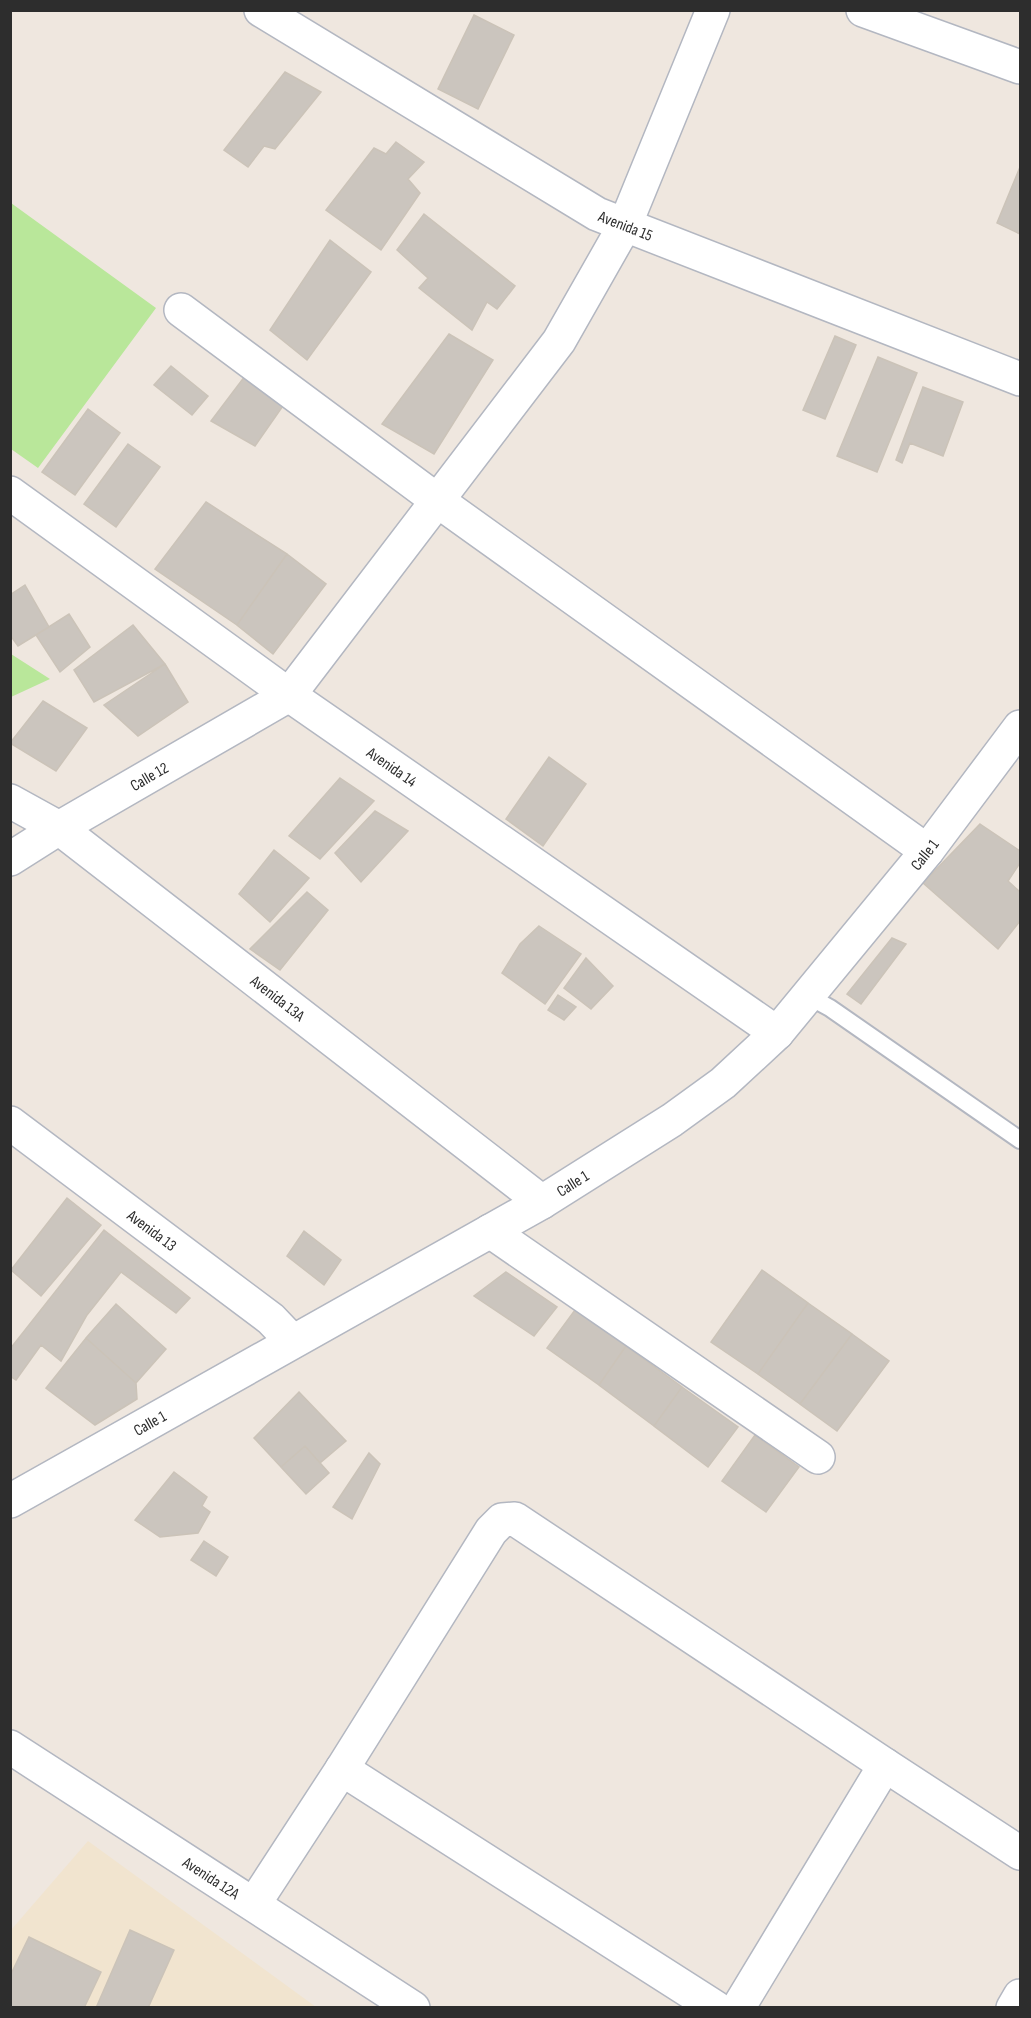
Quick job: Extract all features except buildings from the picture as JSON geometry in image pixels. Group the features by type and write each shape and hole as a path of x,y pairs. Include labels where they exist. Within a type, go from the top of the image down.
{"street":[{"name":"Avenida 15","path":"261,10 597,214 1020,379"},
{"path":"289,695 559,341 625,225 713,10"},
{"path":"864,10 1020,67"},
{"path":"181,310 438,501 927,851"},
{"name":"Avenida 14","path":"10,493 289,695 777,1033"},
{"name":"Calle 12","path":"10,859 59,828 289,695"},
{"name":"Calle 1","path":"10,1501 542,1202 672,1120 723,1083 777,1033 808,996 927,851 1020,727"},
{"name":"Avenida 13A","path":"10,801 59,828 542,1202"},
{"name":"Avenida 13","path":"10,1123 271,1319 292,1341"},
{"path":"490,1231 818,1457"},
{"path":"254,1904 492,1531 502,1520 515,1519 1020,1853"},
{"name":"Avenida 12A","path":"10,1747 413,2007"},
{"path":"738,2007 885,1765"},
{"path":"342,1769 716,2007"},
{"path":"1014,2007 1020,1996"}],"lane":[{"path":"808,996 830,1008 1020,1140"}],"shaded area":[{"path":"88,1841 316,2007 11,2008 11,1930"}],"green space":[{"path":"11,203 156,308 38,468 11,449"},
{"path":"11,654 50,679 11,697"}]}
